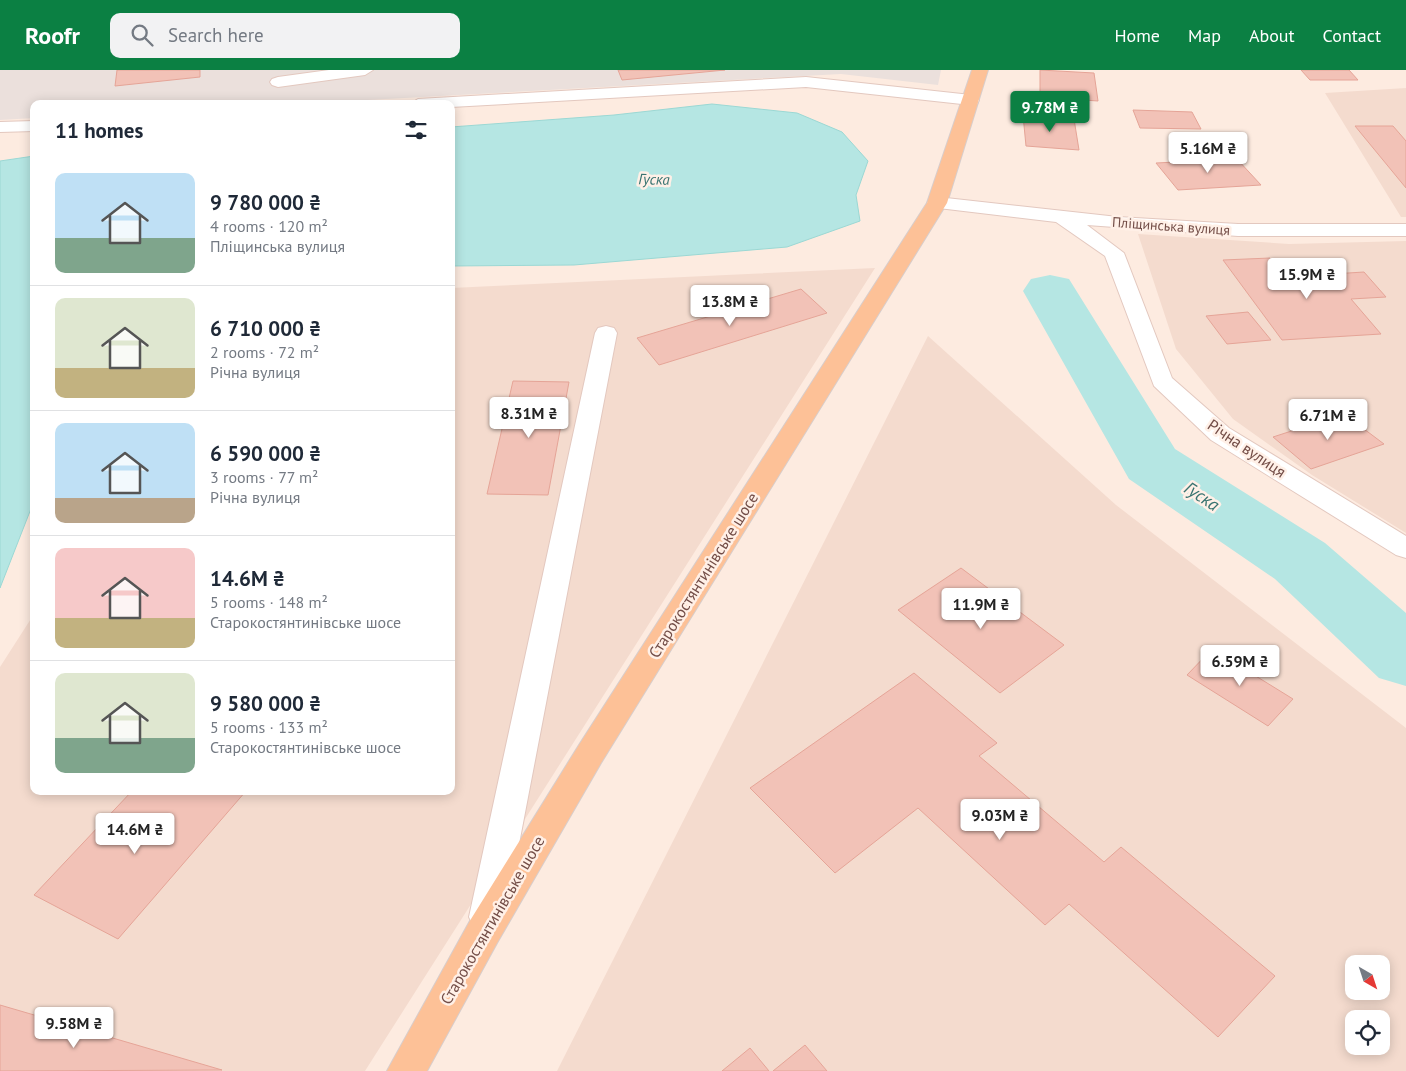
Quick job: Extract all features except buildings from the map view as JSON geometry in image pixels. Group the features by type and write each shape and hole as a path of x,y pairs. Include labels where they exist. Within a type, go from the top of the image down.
{"main road":[{"name":"Старокостянтинівське шосе","path":"406,1071 484,931 590,754 937,203 980,70"}],"street":[{"path":"278,82 365,70"},
{"path":"455,102 806,82 971,100"},
{"path":"0,128 30,126"},
{"name":"Пліщинська вулиця","path":"937,203 1118,223 1238,230 1406,230"},
{"name":"Річна вулиця","path":"1062,217 1114,253 1162,381 1220,434 1406,548"},
{"path":"484,931 606,333"}],"shaded area":[{"path":"0,70 941,70 938,85 841,74 367,100 30,100 30,118 0,120"},
{"path":"1406,88 1406,217 1401,217 1325,93"},
{"path":"1138,234 1289,244 1406,241 1406,533 1312,475 1233,419 1176,349"},
{"path":"875,268 365,1071 0,1071 0,667 30,620 30,795 455,795 455,288"},
{"path":"928,336 1116,505 1406,728 1406,1071 557,1071"}],"water":[{"path":"712,104 797,113 842,132 868,161 856,195 860,221 787,247 574,265 455,266 455,127 614,115"},
{"path":"30,157 30,511 0,588 0,161"}],"waterway":[{"name":"Гуска","path":"1050,291 1152,464 1300,561 1406,657"}]}
